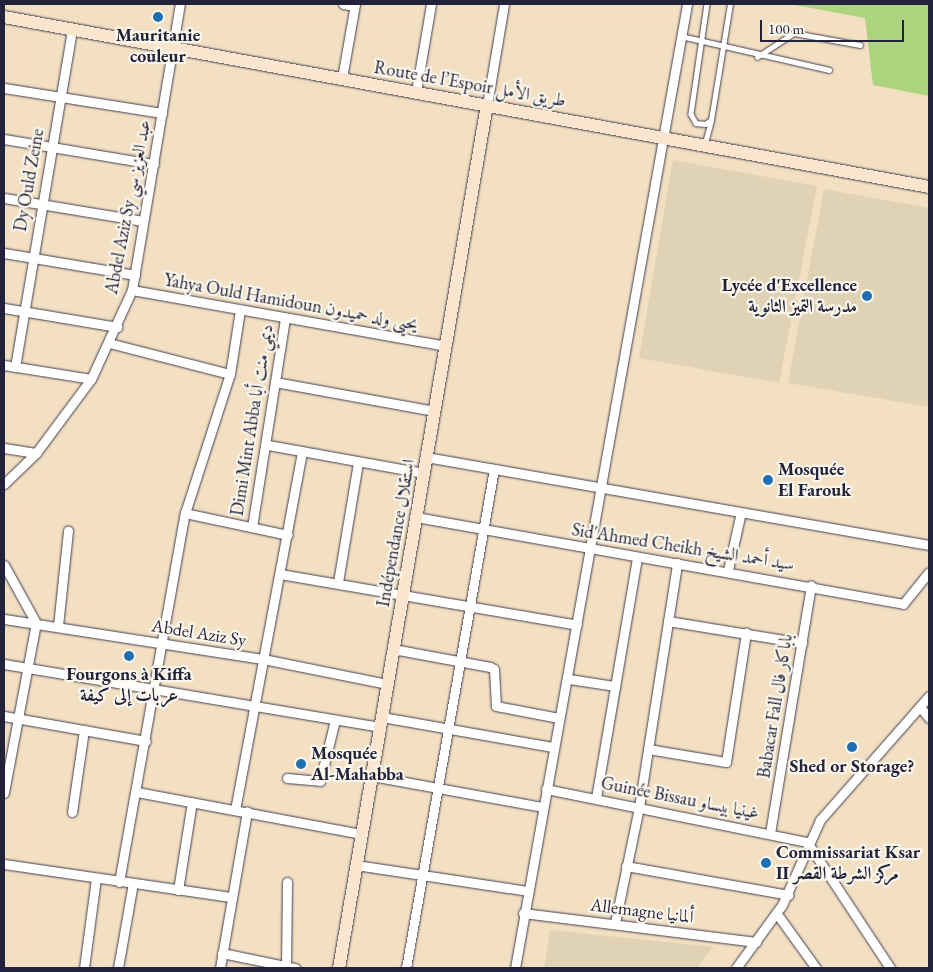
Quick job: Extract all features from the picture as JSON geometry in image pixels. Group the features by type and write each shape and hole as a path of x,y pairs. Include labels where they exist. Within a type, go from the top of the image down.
{"street":[{"name":"Abdel Aziz Sy عبد العزيز سي","path":"4,484 36,454 90,379 117,327 132,290 180,4"},
{"path":"342,78 354,5 343,4"},
{"path":"416,92 431,4"},
{"path":"487,104 504,4"},
{"path":"515,968 552,747 569,680 590,548 687,4"},
{"name":"Route de l’Espoir طريق الأمل","path":"4,17 172,46 929,187"},
{"name":"Dy Ould Zeine","path":"15,367 72,29"},
{"path":"4,88 162,113"},
{"name":"Indépendance استقلال","path":"339,968 487,104"},
{"path":"4,139 154,164"},
{"path":"4,198 143,221"},
{"path":"4,253 135,275"},
{"name":"Yahya Ould Hamidoun يحيى ولد حميدون","path":"132,290 445,346"},
{"path":"4,308 117,327"},
{"path":"119,882 137,792 160,643 185,513 230,374 240,310"},
{"name":"Dimi Mint Abba ديمي منت أبا","path":"252,527 268,445 285,318"},
{"path":"109,343 230,374"},
{"path":"4,365 90,379"},
{"path":"275,382 434,411"},
{"path":"268,445 424,473"},
{"path":"4,448 36,454"},
{"path":"235,810 262,659 288,535 302,451"},
{"path":"426,457 929,545"},
{"path":"338,582 358,462"},
{"path":"406,968 440,786 469,604 494,469"},
{"path":"728,570 741,512"},
{"path":"185,513 288,535"},
{"name":"Sid'Ahmed Cheikh سيد أحمد الشيخ","path":"416,517 637,557 811,584 903,604 929,572"},
{"path":"58,626 68,531"},
{"path":"596,798 637,557"},
{"path":"614,923 639,807 677,563"},
{"path":"4,565 36,623 4,793"},
{"path":"280,574 403,592 577,625"},
{"name":"Babacar Fall باباكار فال","path":"770,833 811,584"},
{"name":"Abdel Aziz Sy","path":"4,619 262,659 388,684"},
{"path":"668,621 802,642"},
{"path":"648,749 726,762 746,633"},
{"path":"393,649 460,661 494,670 496,706 559,718"},
{"path":"4,664 152,691 335,720 381,722 449,729 552,747"},
{"path":"569,680 615,686"},
{"path":"736,968 745,964 756,942 777,914 788,895 806,842 830,807 929,696"},
{"path":"920,707 929,718"},
{"path":"4,716 146,741"},
{"path":"287,778 320,781 335,720"},
{"path":"72,812 84,730"},
{"path":"372,776 440,786 543,807"},
{"name":"Guinée Bissau غينيا بيساو","path":"546,789 770,833 806,842"},
{"path":"137,792 247,811 362,834"},
{"path":"178,890 192,802"},
{"path":"220,968 247,811"},
{"path":"806,842 890,968"},
{"path":"4,864 231,897"},
{"path":"356,865 527,891"},
{"path":"626,866 788,895"},
{"path":"84,968 96,878"},
{"path":"222,953 291,967 287,882"},
{"path":"118,968 133,884"},
{"name":"Allemagne ألمانيا","path":"523,913 756,942"},
{"path":"777,914 816,968"}],"lane":[{"path":"707,4 691,114 696,123 711,120"},
{"path":"705,145 711,120 730,4"},
{"path":"756,57 794,33 860,45"},
{"path":"681,36 702,40 756,57 829,70"}],"shaded area":[{"path":"673,160 817,186 779,383 639,358"},
{"name":"Lycée d'Excellence مدرسة التميز الثانوية","path":"824,189 929,208 929,407 788,383"},
{"path":"550,930 713,947 697,968 544,968"}],"green space":[{"path":"790,4 929,4 929,96 873,85 865,18"}],"place":[{"name":"Mauritanie couleur","path":"158,17"},
{"name":"Lycée d'Excellence مدرسة التميز الثانوية","path":"867,296"},
{"name":"Mosquée El Farouk","path":"768,480"},
{"name":"Fourgons à Kiffa عربات إلى كيفة","path":"129,656"},
{"name":"Shed or Storage?","path":"852,747"},
{"name":"Mosquée Al-Mahabba","path":"301,764"},
{"name":"Commissariat Ksar II مركز الشرطة القصر","path":"766,863"}]}
